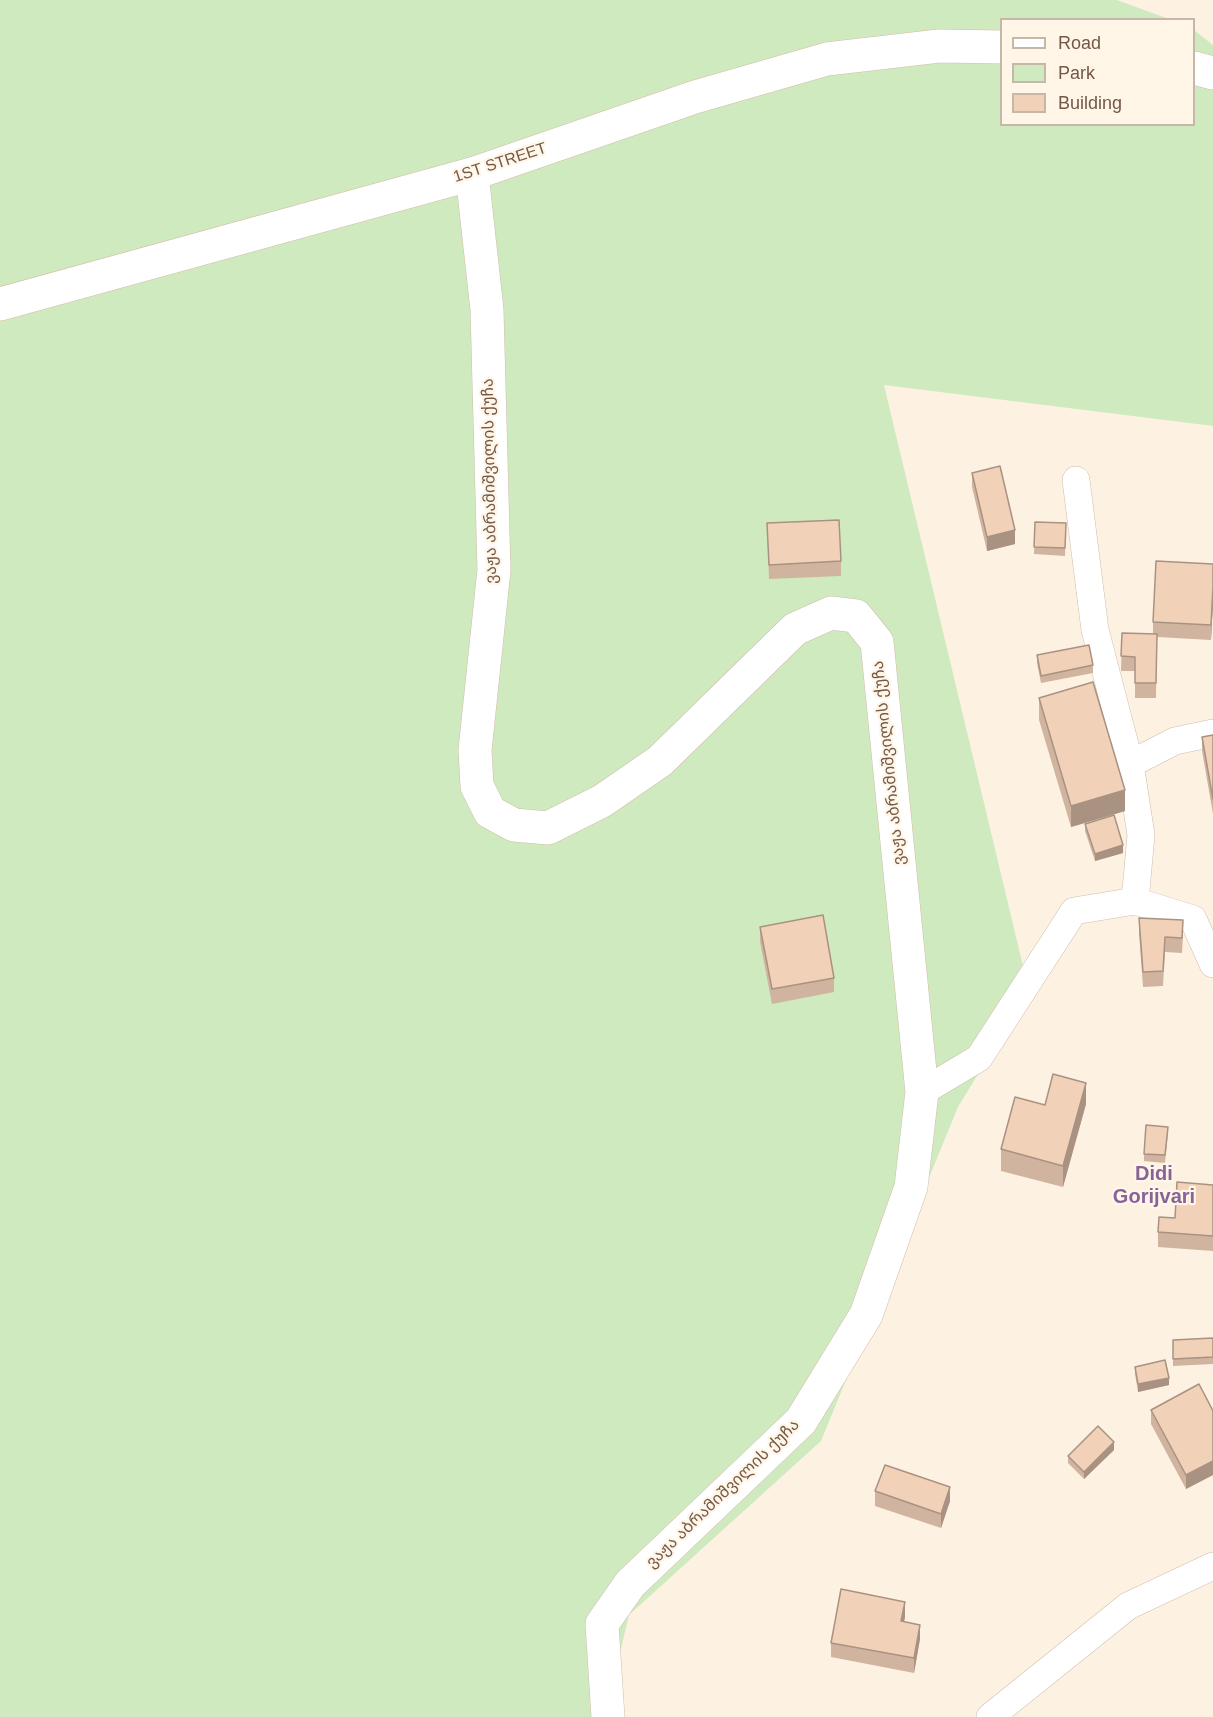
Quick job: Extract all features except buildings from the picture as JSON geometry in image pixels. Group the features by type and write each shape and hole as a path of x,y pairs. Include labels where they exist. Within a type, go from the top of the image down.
{"street":[{"name":"1ST STREET","path":"0,304 472,174 694,97 827,59 939,46 1000,47"},
{"path":"1195,68 1213,73"},
{"name":"ვაჟა აბრამიშვილის ქუჩა","path":"472,174 486,310 494,570 475,750 477,786 490,812 514,825 548,828 602,801 660,761 795,629 831,613 856,616 877,642 922,1092 911,1187 866,1315 801,1421 630,1584 602,1624 608,1717"},
{"path":"1076,480 1095,630 1130,764 1141,836 1135,901"},
{"path":"1130,764 1175,741 1213,733"},
{"path":"922,1092 979,1058 1074,912 1135,901 1193,919 1213,964"},
{"path":"990,1717 1128,1606 1213,1566"}],"green space":[{"path":"0,0 1117,0 1166,18 1000,18 1000,126 1195,126 1195,31 1213,45 1213,426 884,385 1029,991 958,1107 821,1441 629,1615 605,1717 0,1717"}],"district":[{"name":"Didi Gorijvari","path":"1154,1186"}]}
